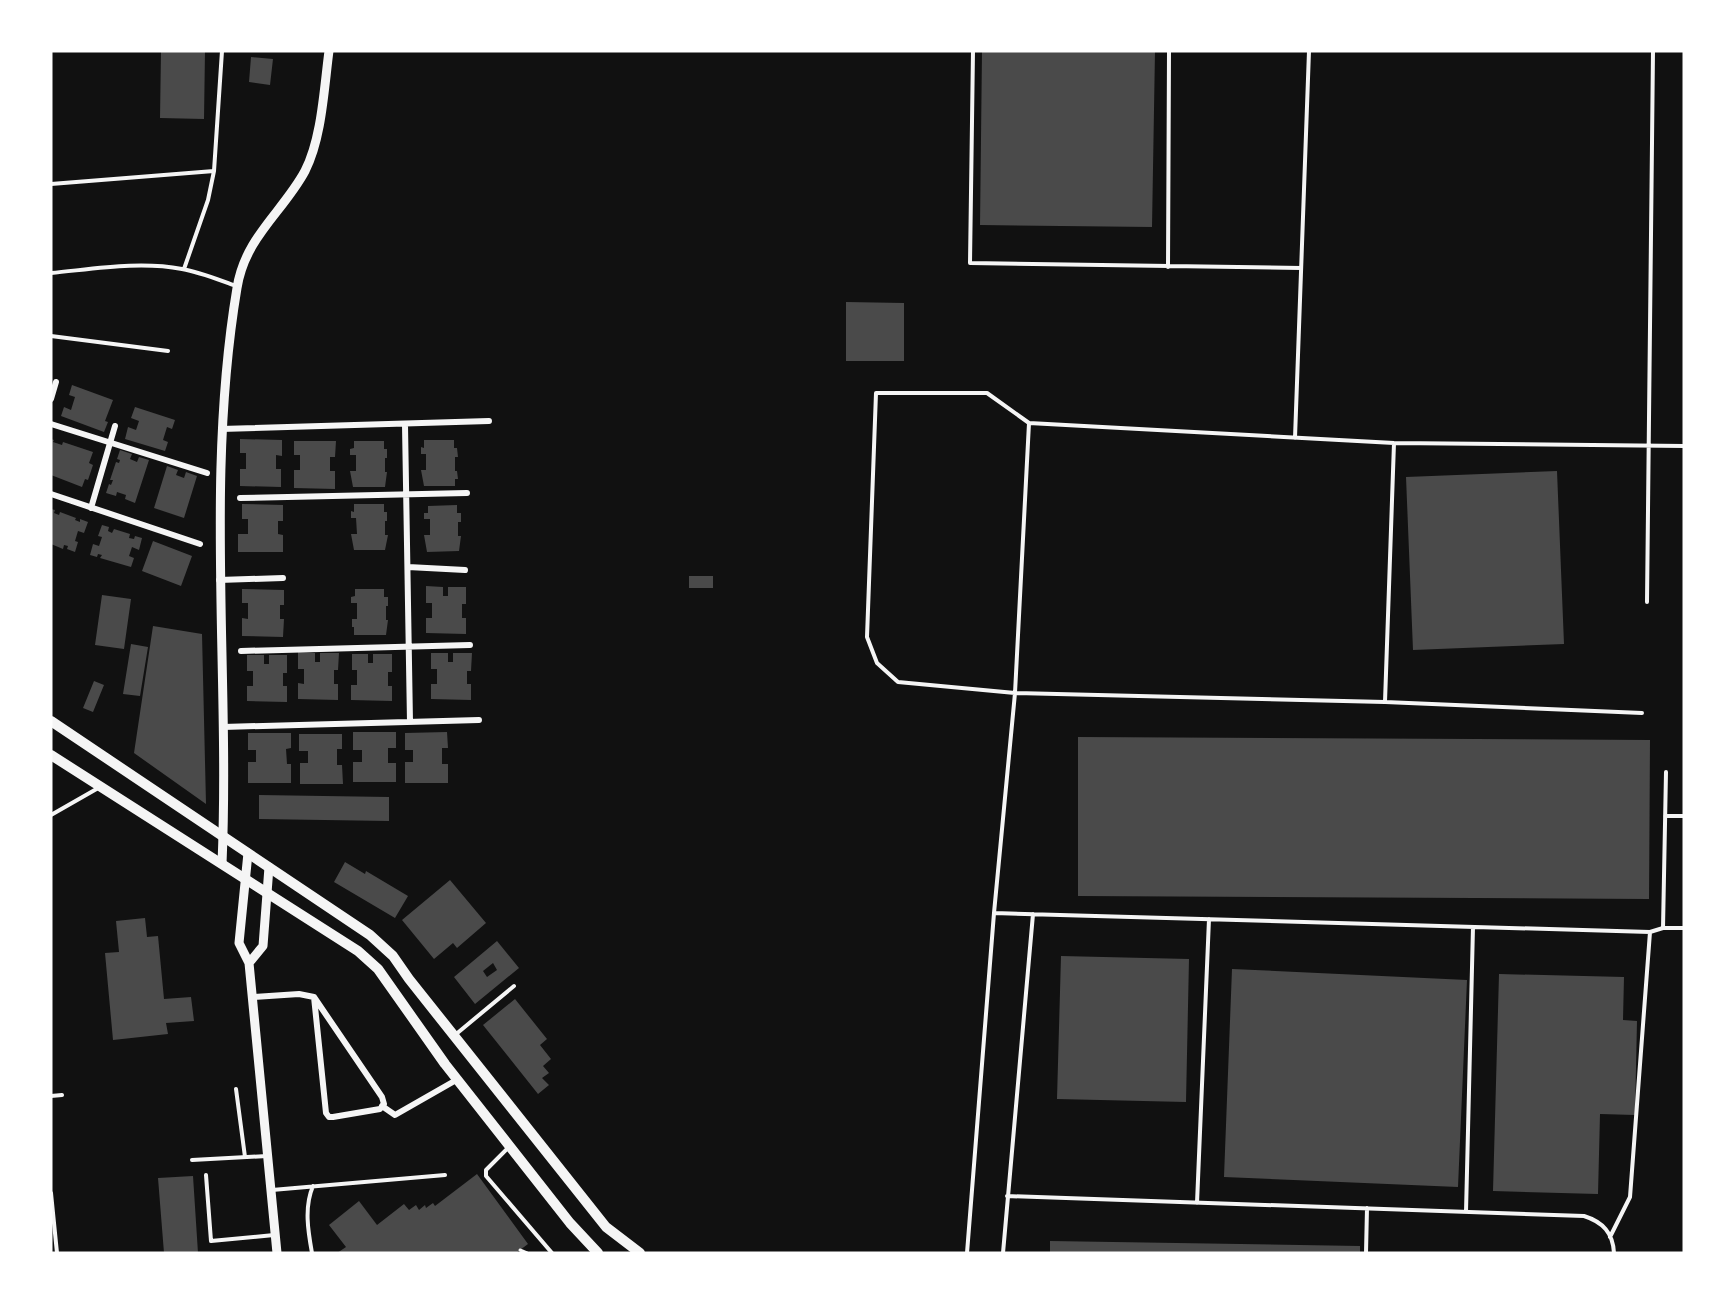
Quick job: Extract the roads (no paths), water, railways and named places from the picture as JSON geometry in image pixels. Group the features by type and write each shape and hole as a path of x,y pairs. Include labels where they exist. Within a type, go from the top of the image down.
{"main road":[{"path":"51,721 370,935 393,956 606,1227 640,1253"},
{"path":"51,755 358,951 378,969 445,1064 570,1223 598,1253"}],"street":[{"path":"222,864 223,727 219,580 221,429 237,286 244,260 305,170 314,147 329,51"},
{"path":"51,399 56,382"},
{"path":"221,429 489,421"},
{"path":"51,424 207,473"},
{"path":"405,425 410,722"},
{"path":"91,507 115,426"},
{"path":"240,498 467,492"},
{"path":"51,494 200,544"},
{"path":"408,567 465,570"},
{"path":"219,580 283,578"},
{"path":"241,651 470,645"},
{"path":"223,727 479,720"},
{"path":"248,853 239,943 249,963 277,1253"},
{"path":"249,963 263,946 269,867"},
{"path":"253,997 299,994 314,997 382,1097 384,1104 380,1109 333,1118 326,1113 314,997"},
{"path":"382,1106 395,1115 458,1079"}],"lane":[{"path":"183,269 208,200 214,171 222,51"},
{"path":"973,51 970,263 1301,268"},
{"path":"1168,267 1169,51"},
{"path":"1295,438 1309,51"},
{"path":"1647,602 1653,51"},
{"path":"51,184 214,171"},
{"path":"51,273 129,265 183,269 237,286"},
{"path":"51,336 168,351"},
{"path":"1642,713 1385,702 1015,693 898,682 877,663 867,637 876,393 987,393 1029,423 1394,443 1684,446"},
{"path":"967,1253 994,913 1015,693 1029,423"},
{"path":"1385,702 1394,443"},
{"path":"1663,928 1666,772"},
{"path":"51,816 100,787"},
{"path":"1665,816 1684,816"},
{"path":"994,913 1650,932 1663,928 1684,928"},
{"path":"1003,1253 1033,914"},
{"path":"1197,1203 1209,919"},
{"path":"1466,1212 1473,927"},
{"path":"1610,1237 1630,1197 1650,932"},
{"path":"455,1036 514,986"},
{"path":"237,1089 245,1157"},
{"path":"51,1096 62,1095"},
{"path":"509,1146 486,1170 486,1176 552,1253"},
{"path":"192,1160 268,1156"},
{"path":"206,1175 211,1241 276,1235"},
{"path":"271,1190 445,1175"},
{"path":"312,1253 308,1198 313,1186"},
{"path":"51,1193 57,1253"},
{"path":"1007,1196 1584,1216 1597,1220 1607,1229 1614,1253"},
{"path":"1366,1253 1367,1208"}]}
